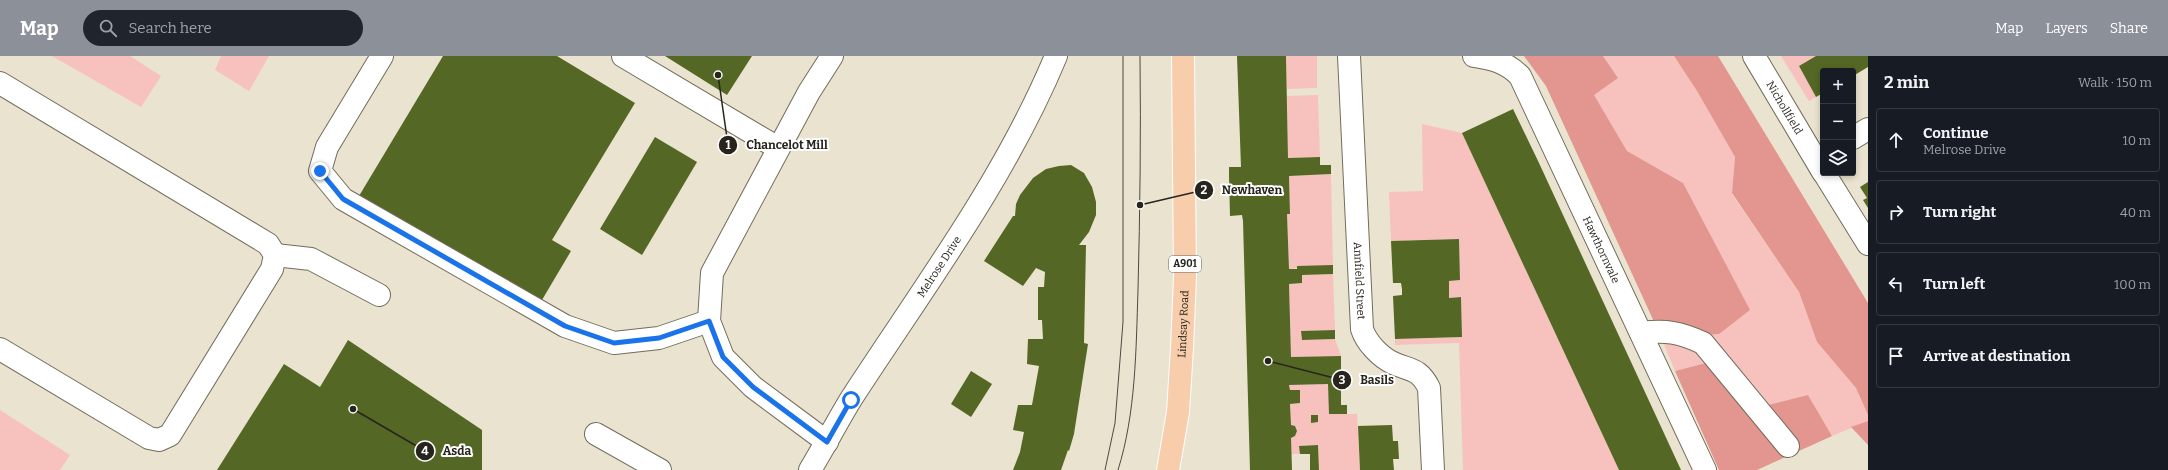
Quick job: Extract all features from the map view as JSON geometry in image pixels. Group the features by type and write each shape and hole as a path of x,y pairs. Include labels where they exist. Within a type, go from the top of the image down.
{"main road":[{"name":"Lindsay Road","path":"1168,470 1178,412 1185,277 1183,56"}],"street":[{"path":"382,56 327,147 320,171 343,199 565,326 614,343 659,338 709,321"},
{"path":"623,56 778,148"},
{"path":"827,442 753,387 723,357 709,321 712,273 778,148 809,92 832,56"},
{"name":"Melrose Drive","path":"810,470 851,400 927,287 1010,151 1040,95 1056,56"},
{"name":"Annfield Street","path":"1349,56 1362,329 1368,341 1386,359 1416,371 1421,375 1429,388 1433,470"},
{"name":"Hawthornvale","path":"1474,56 1500,61 1510,66 1520,76 1705,470"},
{"name":"Nichollfield","path":"1754,56 1820,163"},
{"path":"0,82 268,244 274,255 272,269 174,429 170,435 159,440 149,438 0,348"},
{"path":"1856,136 1868,129"},
{"name":"Nichollfield","path":"1828,176 1868,244"},
{"path":"274,255 311,259 379,295"},
{"path":"1641,333 1663,330 1684,334 1703,343 1788,446"},
{"path":"596,434 660,470"}],"shaded area":[{"path":"52,56 130,56 161,76 141,107"},
{"path":"221,56 269,56 249,91 215,70"},
{"path":"1286,56 1317,56 1317,88 1287,89"},
{"path":"1524,56 1603,56 1618,78 1594,95 1627,151 1683,183 1750,310 1719,334 1661,337 1546,86"},
{"path":"1603,56 1674,56 1697,91 1735,157 1732,194 1799,292 1817,342 1856,388 1868,415 1868,421 1832,436 1808,395 1748,410 1710,362 1675,371 1661,337 1683,183 1627,151 1593,94 1618,78"},
{"path":"1674,56 1718,56 1868,303 1868,415 1856,388 1817,342 1799,292 1732,193 1735,157 1697,91"},
{"path":"1781,56 1816,56 1799,66 1816,97 1809,101"},
{"path":"1318,95 1320,157 1288,158 1287,96"},
{"path":"1422,124 1462,133 1619,470 1463,470 1459,343 1395,345 1395,339 1462,337 1461,297 1449,298 1449,281 1460,280 1459,239 1391,241 1389,192 1423,191"},
{"path":"1331,174 1333,265 1289,269 1287,214 1290,213 1289,176"},
{"path":"1333,274 1335,330 1301,331 1302,340 1335,339 1341,356 1291,357 1289,284 1302,283 1302,275"},
{"path":"1710,362 1748,410 1808,395 1832,436 1757,470 1719,470 1675,371"},
{"path":"1328,384 1330,414 1357,414 1360,470 1319,470 1318,445 1300,446 1300,454 1291,454 1291,438 1295,436 1297,431 1295,426 1291,425 1290,404 1300,403 1300,390 1290,390 1289,385"},
{"path":"0,410 70,455 60,470 0,470"},
{"path":"1868,421 1868,445 1851,427"}],"building":[{"path":"443,56 557,56 635,103 552,240 571,251 539,305 359,196"},
{"path":"665,56 752,56 727,95"},
{"path":"1237,56 1286,56 1288,158 1320,157 1320,165 1331,165 1331,174 1289,176 1290,214 1287,214 1289,269 1297,269 1297,266 1333,265 1333,274 1302,275 1302,283 1289,284 1291,357 1341,356 1341,405 1347,405 1347,414 1329,414 1328,384 1289,385 1290,390 1300,390 1300,403 1290,404 1291,425 1295,426 1297,431 1295,436 1291,438 1292,470 1250,470 1243,221 1242,215 1230,216 1229,167 1241,167"},
{"path":"1816,56 1868,56 1868,67 1856,74 1856,68 1820,68 1820,95 1816,97 1799,66"},
{"path":"1513,109 1681,470 1619,470 1462,133"},
{"path":"655,137 697,162 642,255 600,229"},
{"path":"1071,165 1084,173 1092,187 1096,202 1096,215 1089,232 1079,245 1086,245 1084,343 1088,344 1074,434 1061,470 1013,470 1020,452 1024,432 1013,430 1018,405 1032,405 1039,366 1027,364 1028,339 1043,339 1042,320 1038,320 1038,287 1044,287 1045,272 1036,268 1023,286 984,261 1013,216 1015,216 1016,204 1020,195 1033,178 1046,169"},
{"path":"1868,182 1868,208 1863,200 1867,198 1860,187"},
{"path":"1459,239 1460,280 1449,281 1449,298 1461,297 1462,337 1395,339 1393,296 1402,295 1402,289 1401,283 1393,283 1391,241"},
{"path":"1335,330 1335,339 1302,340 1301,331"},
{"path":"348,340 482,430 482,470 217,470 284,364 320,387"},
{"path":"971,371 992,384 971,417 951,404"},
{"path":"1311,415 1318,415 1318,422 1311,423"},
{"path":"1392,425 1393,441 1398,441 1399,459 1393,459 1394,470 1360,470 1358,426"},
{"path":"1318,445 1319,470 1310,470 1310,454 1300,454 1299,446"}],"tram line":[{"path":"1105,470 1115,423 1123,322 1123,56"},
{"path":"1118,470 1124,448 1132,404 1136,358 1140,202 1140,56"}],"place":[{"name":"Chancelot Mill","path":"718,75"},
{"name":"Newhaven","path":"1140,205"},
{"name":"Basils","path":"1268,361"},
{"name":"Asda","path":"353,409"}],"route":[{"path":"320,171 343,199 565,326 614,343 659,338 709,321 723,357 753,387 827,442 851,400"}]}
